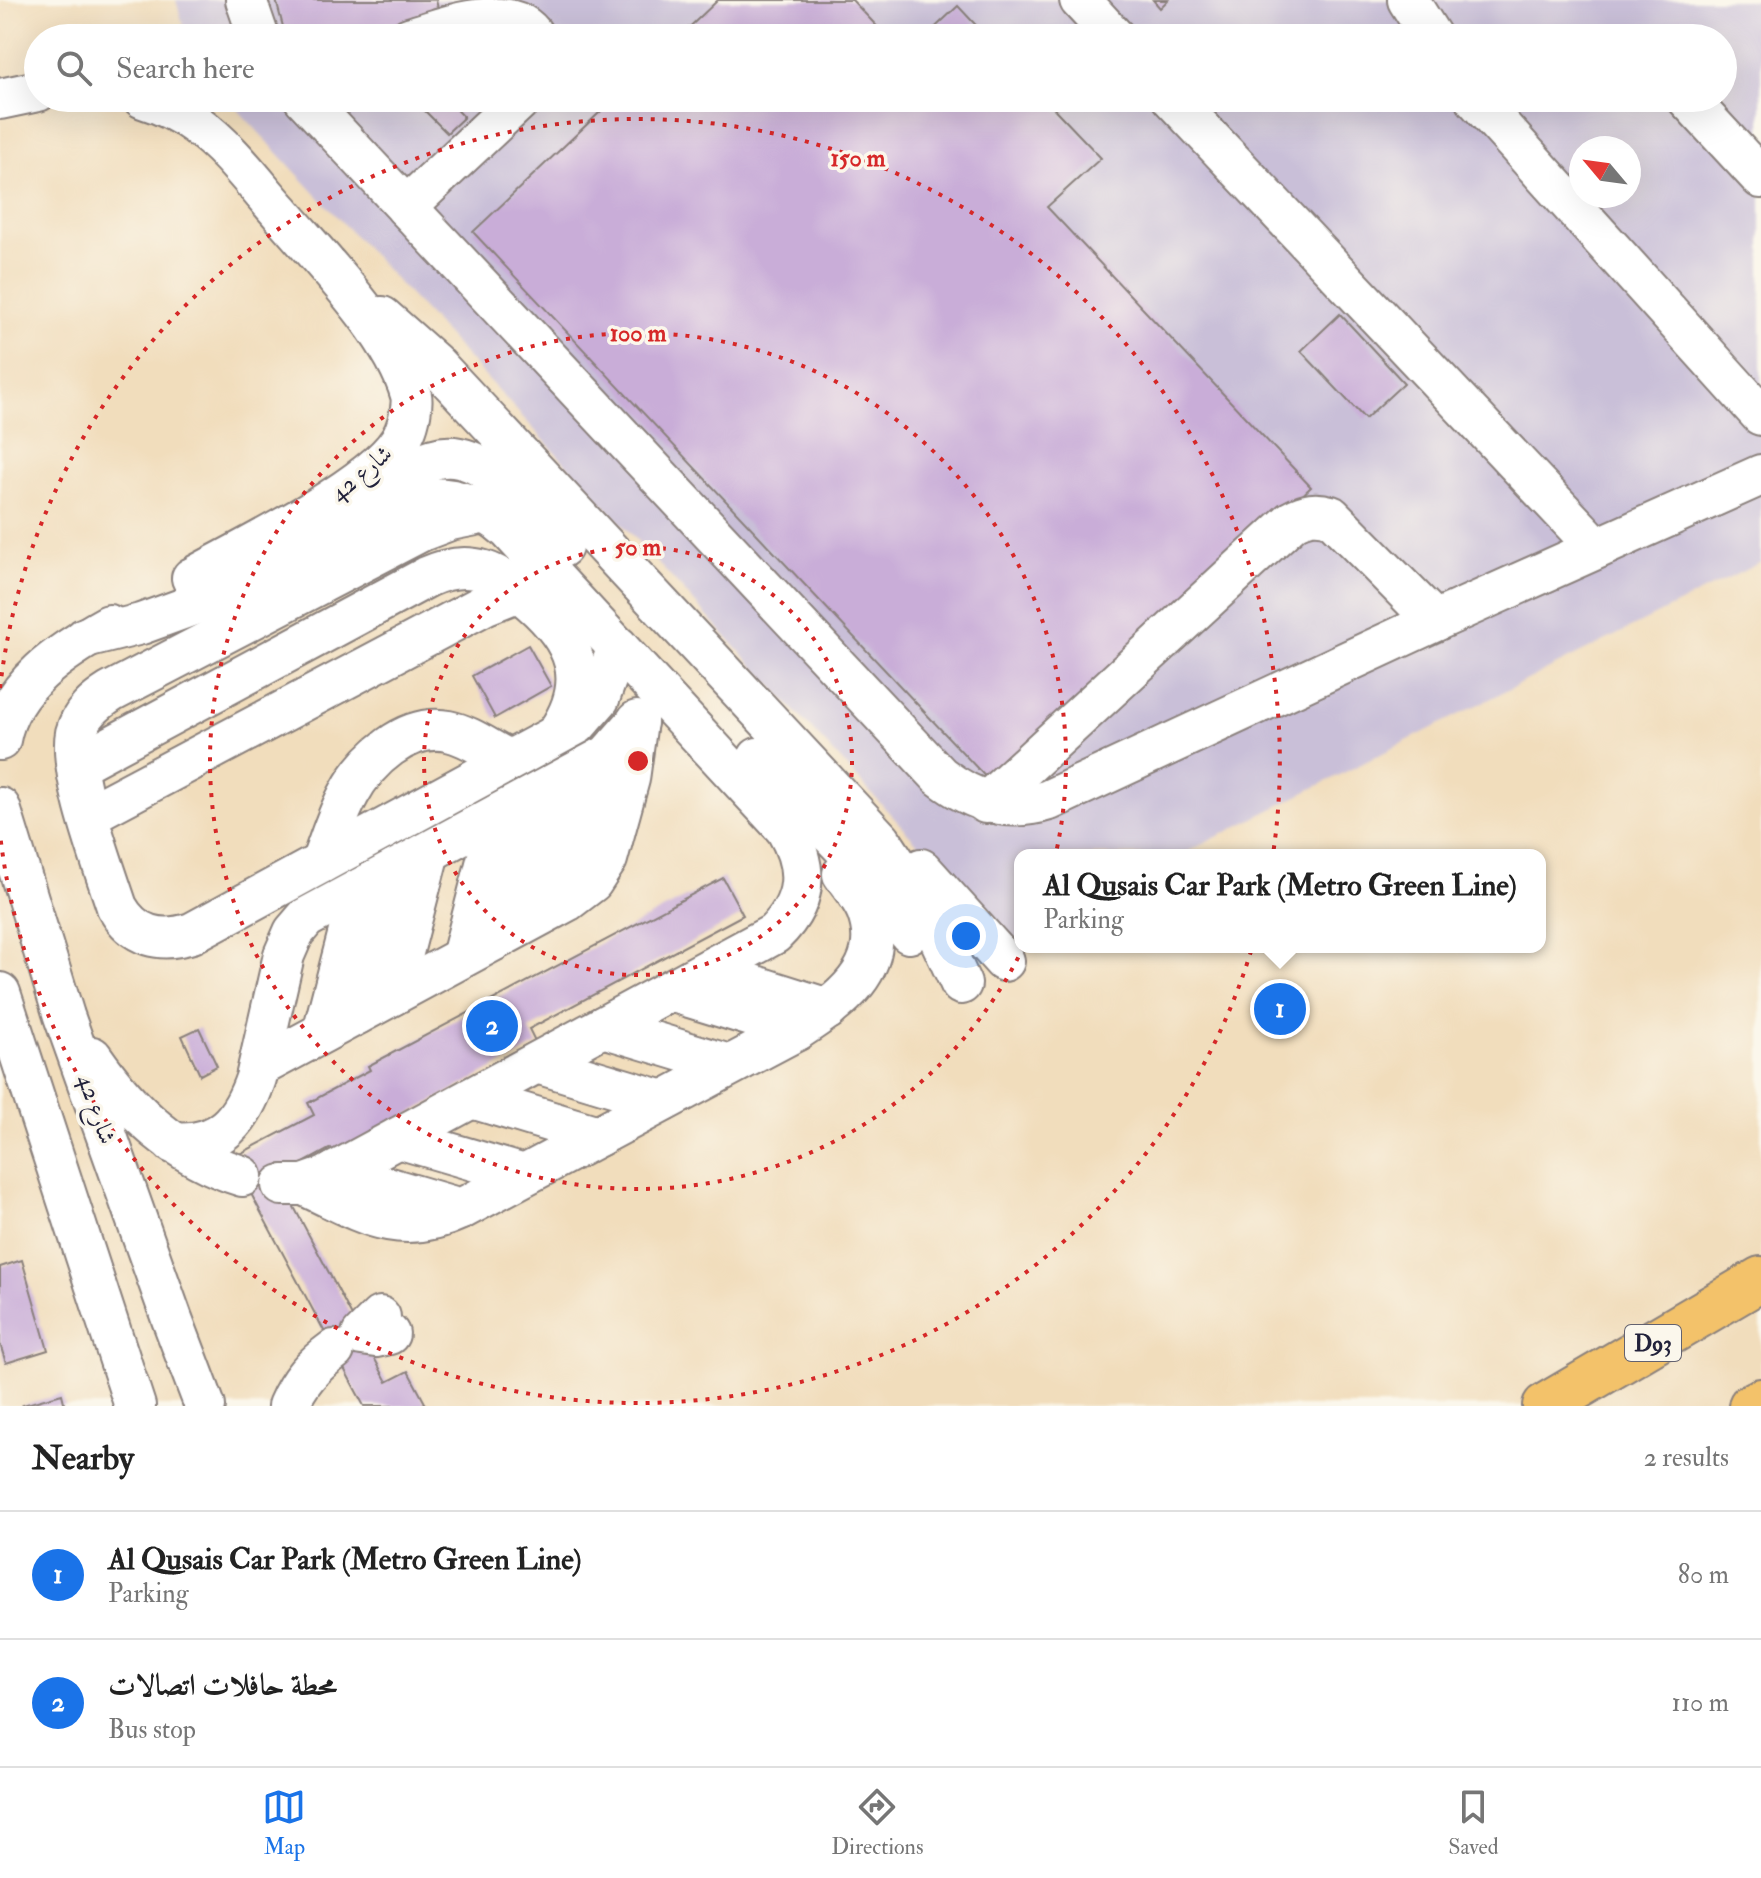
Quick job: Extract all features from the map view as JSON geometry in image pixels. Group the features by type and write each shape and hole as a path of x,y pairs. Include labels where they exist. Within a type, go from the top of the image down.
{"main road":[{"name":"D93","path":"1545,1406 1761,1279"},
{"path":"1751,1406 1761,1401"}],"street":[{"path":"246,0 254,24"},
{"path":"1080,0 1102,24"},
{"path":"1408,0 1423,24"},
{"path":"456,24 480,17 497,17 521,24"},
{"path":"0,99 24,94"},
{"name":"شارع 42","path":"0,740 21,694 48,664 85,638 338,496 388,456 405,432 412,399 402,370 353,296 227,152 197,124 175,112"},
{"path":"317,112 940,776 958,790 986,803 1029,807 1049,800 1435,621 1761,475"},
{"path":"406,207 507,112"},
{"path":"1185,112 1597,548"},
{"path":"1488,112 1761,415"},
{"path":"1700,112 1761,178"},
{"path":"338,496 377,487 437,458 456,456 488,470 883,891 949,990 912,885 863,821 434,363 381,316 353,296"},
{"path":"85,638 141,624 196,604 404,502 438,497 472,505 509,530 629,658 786,829 801,861 798,902 784,925 762,942 384,1145 307,1181 461,1209 813,1020 846,994 862,975 869,956 873,934 866,910 783,785"},
{"path":"986,803 1292,521 1303,515 1316,512 1331,516 1435,621"},
{"path":"487,513 450,520 421,531 104,697 84,714 74,748 77,765 88,815 117,907 124,920 135,930 161,939 192,933 577,724 629,658"},
{"path":"77,765 441,571 457,567 489,571 519,591 559,628 576,663 577,683 574,702 557,735"},
{"path":"88,815 484,605 519,591"},
{"path":"259,1067 550,910 592,882 607,859 629,779 637,722 629,658"},
{"path":"173,1143 200,1143 225,1131 251,1095 284,955 294,932 306,918 570,776 623,742 637,722"},
{"path":"321,863 350,791 376,759 409,735 434,729 446,730 509,760"},
{"path":"550,910 570,776"},
{"path":"463,957 570,776"},
{"name":"شارع 42","path":"0,808 64,1016 205,1406"},
{"path":"863,821 916,864 1004,961"},
{"path":"463,957 482,823"},
{"path":"392,995 412,861"},
{"path":"340,1023 412,861"},
{"path":"340,1023 360,889"},
{"path":"708,971 813,1020"},
{"path":"658,998 813,1020"},
{"path":"658,998 664,1018 712,1075"},
{"path":"3,1014 135,1406"},
{"path":"64,1016 116,1091 140,1117 173,1143 214,1166 242,1176"},
{"path":"570,1045 712,1075"},
{"path":"570,1045 712,1075"},
{"path":"472,1098 613,1128"},
{"path":"472,1098 464,1125 562,1154"},
{"path":"384,1145 510,1182"},
{"path":"288,1406 312,1367 366,1334"}],"shaded area":[{"path":"176,0 1761,0 1761,562 1193,849 1014,849 1014,940 1009,942 240,112 1737,112 1737,24 183,24"}],"building":[{"path":"276,0 436,0 439,13 399,24 282,24"},
{"path":"718,0 852,0 875,24 693,24"},
{"path":"1153,0 1168,0 1160,8"},
{"path":"958,6 975,24 939,24"},
{"path":"426,112 459,112 464,117 447,133"},
{"path":"600,112 1057,112 1101,158 1047,207 1311,487 995,787 473,232"},
{"path":"1340,314 1404,383 1365,419 1301,351"},
{"path":"528,645 551,686 495,718 472,676"},
{"path":"723,878 743,915 529,1029 537,1045 335,1154 331,1148 278,1177 387,1382 408,1371 425,1403 421,1406 364,1406 232,1158 314,1115 308,1103 370,1070 368,1066"},
{"path":"199,1028 217,1066 200,1075 182,1036"},
{"path":"22,1260 48,1350 6,1363 0,1344 0,1267"},
{"path":"62,1394 65,1406 23,1405"}],"place":[{"name":"Al Qusais Car Park (Metro Green Line)","path":"1280,1009"},
{"name":"محطة حافلات اتصالات","path":"492,1026"}]}
